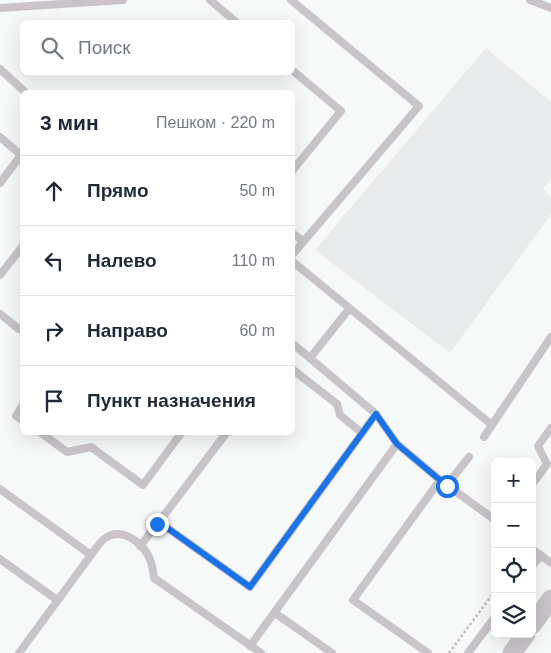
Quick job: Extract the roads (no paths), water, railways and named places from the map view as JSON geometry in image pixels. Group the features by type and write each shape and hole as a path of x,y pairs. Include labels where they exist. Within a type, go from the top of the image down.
{"street":[{"path":"536,620 551,599"},
{"path":"512,653 523,638"}],"lane":[{"path":"0,8 123,0"},
{"path":"210,0 234,20"},
{"path":"291,0 419,106 295,251"},
{"path":"530,0 551,8"},
{"path":"0,69 23,90"},
{"path":"295,73 341,111 295,167"},
{"path":"0,136 20,154"},
{"path":"0,183 20,156"},
{"path":"295,235 302,241"},
{"path":"0,275 20,250"},
{"path":"295,264 492,426"},
{"path":"310,358 349,309"},
{"path":"0,314 19,329"},
{"path":"484,437 551,337"},
{"path":"295,346 376,414 397,444 447,486 491,517"},
{"path":"295,371 337,404 340,415 362,433"},
{"path":"20,409 16,416 20,419"},
{"path":"159,522 250,587 376,414"},
{"path":"536,479 547,464 538,446 551,428"},
{"path":"44,435 67,452 91,448 143,485 180,435"},
{"path":"140,546 225,435"},
{"path":"250,646 397,444"},
{"path":"447,486 469,458"},
{"path":"428,653 353,600 440,480"},
{"path":"0,489 91,555"},
{"path":"20,653 91,555 104,539 116,534 127,536 140,546 151,562 154,578 261,653"},
{"path":"536,552 551,563"},
{"path":"536,561 541,555"},
{"path":"0,559 57,600"},
{"path":"275,613 332,653"},
{"path":"468,653 491,622"}]}
